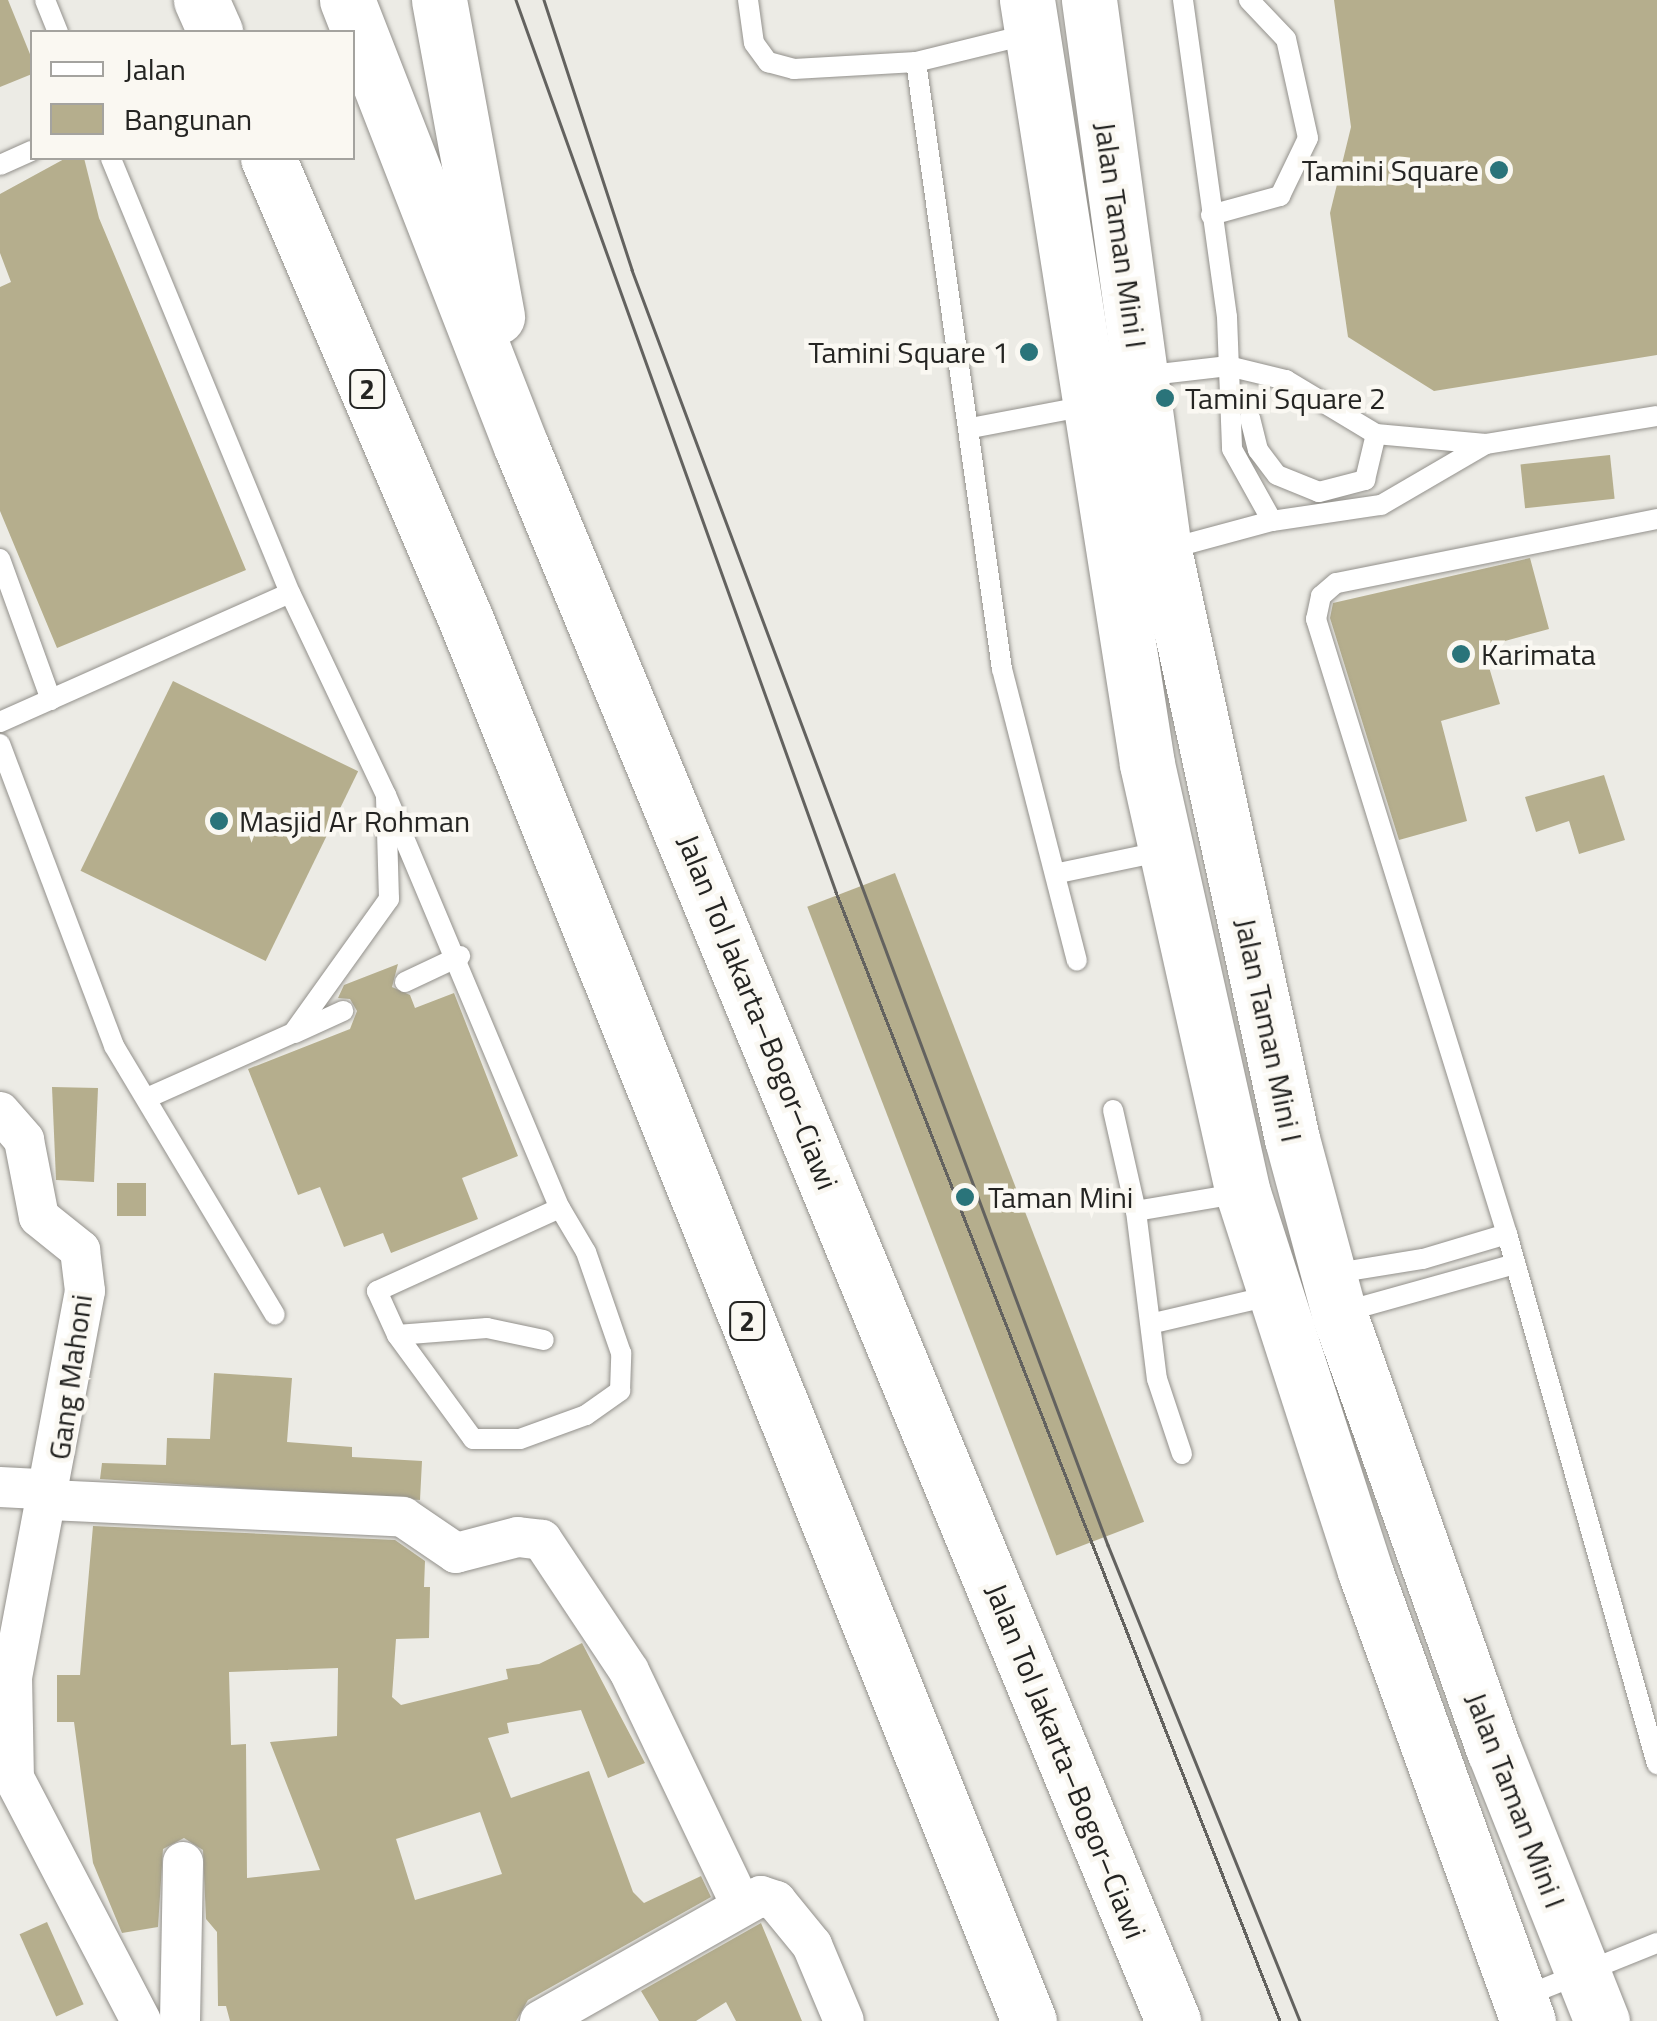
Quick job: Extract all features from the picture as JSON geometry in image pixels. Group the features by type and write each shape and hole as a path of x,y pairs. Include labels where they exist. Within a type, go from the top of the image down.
{"main road":[{"path":"200,0 213,30"},
{"name":"Jalan Tol Jakarta–Bogor–Ciawi","path":"348,0 521,446 1173,2021"},
{"path":"439,0 521,446"},
{"name":"Jalan Taman Mini I","path":"1089,0 1164,550 1292,1138 1334,1293 1592,1997"},
{"name":"Jalan Taman Mini I","path":"1029,16 1086,406 1166,850 1243,1193 1523,2010"},
{"name":"2","path":"269,160 466,620 1028,2021"}],"street":[{"name":"Gang Mahoni","path":"0,1112 24,1140 40,1218 80,1250 80,1331 49,1500 34,1489 0,1487"},
{"path":"141,2021 14,1778 10,1691 49,1500 404,1517 456,1552 518,1536 542,1540 629,1670 740,1904"},
{"path":"180,2021 183,1862"},
{"path":"540,2021 740,1904 776,1901 812,1945 844,2021"}],"lane":[{"path":"44,0 57,30"},
{"path":"748,0 754,44 768,62 794,69 916,62 1029,16"},
{"path":"1183,0 1228,366 1232,450 1272,521"},
{"path":"1211,215 1280,196 1308,138 1286,38 1249,0"},
{"path":"916,62 971,428 1002,669 1059,873 1077,961"},
{"path":"0,165 30,152"},
{"path":"112,160 290,592 460,956 560,1208 586,1252 621,1352 620,1391 586,1415 520,1440 473,1440 398,1335 378,1287 560,1208"},
{"path":"1140,376 1228,366 1286,380 1376,434 1486,444 1657,416"},
{"path":"971,428 1086,406"},
{"path":"1250,418 1258,450 1277,475 1319,492 1365,480 1376,434"},
{"path":"1164,550 1272,521 1381,505 1486,444"},
{"path":"1657,518 1336,584 1321,596 1316,619 1506,1234 1657,1764"},
{"path":"0,560 51,700"},
{"path":"0,722 290,592"},
{"path":"0,744 114,1046 275,1315"},
{"path":"293,1034 390,900 386,795"},
{"path":"1059,873 1166,850"},
{"path":"405,982 460,956"},
{"path":"146,1098 343,1011"},
{"path":"1112,1110 1136,1211 1154,1323 1156,1380 1182,1454"},
{"path":"1136,1211 1243,1193"},
{"path":"1334,1293 1423,1259 1506,1234"},
{"path":"1334,1293 1514,1264"},
{"path":"1154,1323 1275,1295"},
{"path":"398,1335 487,1328 544,1340"},
{"path":"1523,2010 1592,1997 1657,1943"}],"building":[{"path":"0,0 8,0 30,54 30,75 0,87"},
{"name":"Tamini Square","path":"1334,0 1657,0 1657,355 1434,391 1348,337 1330,213 1351,127"},
{"path":"62,160 84,160 99,218 246,570 57,648 0,511 0,287 11,282 0,253 0,194"},
{"path":"1610,455 1615,499 1525,508 1520,464"},
{"path":"1530,558 1549,629 1483,647 1500,704 1441,721 1467,821 1399,840 1330,618 1333,603"},
{"name":"Masjid Ar Rohman","path":"173,681 358,771 266,961 81,871"},
{"path":"1604,775 1625,840 1579,854 1569,821 1536,832 1525,797"},
{"path":"895,873 1144,1522 1056,1556 807,907"},
{"path":"398,964 392,987 410,995 415,1008 454,993 518,1156 462,1178 478,1219 391,1253 383,1233 344,1247 320,1187 298,1195 248,1069 350,1029 357,1011 350,999 338,998 344,985"},
{"path":"52,1087 98,1088 94,1182 56,1180"},
{"path":"117,1183 146,1183 146,1216 117,1216"},
{"path":"214,1373 292,1378 287,1442 352,1447 352,1457 422,1461 420,1500 100,1479 102,1463 166,1465 167,1438 210,1439"},
{"path":"93,1526 395,1540 425,1561 424,1587 430,1587 429,1638 396,1639 392,1697 401,1705 508,1679 506,1669 539,1664 582,1643 645,1763 608,1778 581,1710 507,1723 509,1733 488,1738 511,1798 589,1771 633,1892 644,1903 701,1876 711,1897 528,2000 516,2021 230,2021 226,2006 218,2006 217,1932 206,1919 203,1850 184,1838 163,1849 158,1927 122,1933 93,1863 74,1722 57,1722 57,1675 80,1675","holes":["338,1668 337,1736 270,1742 320,1870 247,1878 246,1744 231,1745 229,1672","480,1812 502,1874 415,1900 396,1839"]},
{"path":"47,1922 84,2004 56,2016 20,1934"},
{"path":"761,1923 802,2021 736,2021 726,2002 696,2021 659,2021 641,1991"}],"tram line":[{"path":"516,0 836,892 1280,2021"},
{"path":"544,0 632,270 1108,1545 1300,2021"}],"place":[{"name":"Tamini Square","path":"1499,170"},
{"name":"Tamini Square 1","path":"1029,352"},
{"name":"Tamini Square 2","path":"1165,398"},
{"name":"Karimata","path":"1461,654"},
{"name":"Masjid Ar Rohman","path":"219,821"},
{"name":"Taman Mini","path":"965,1197"}]}
